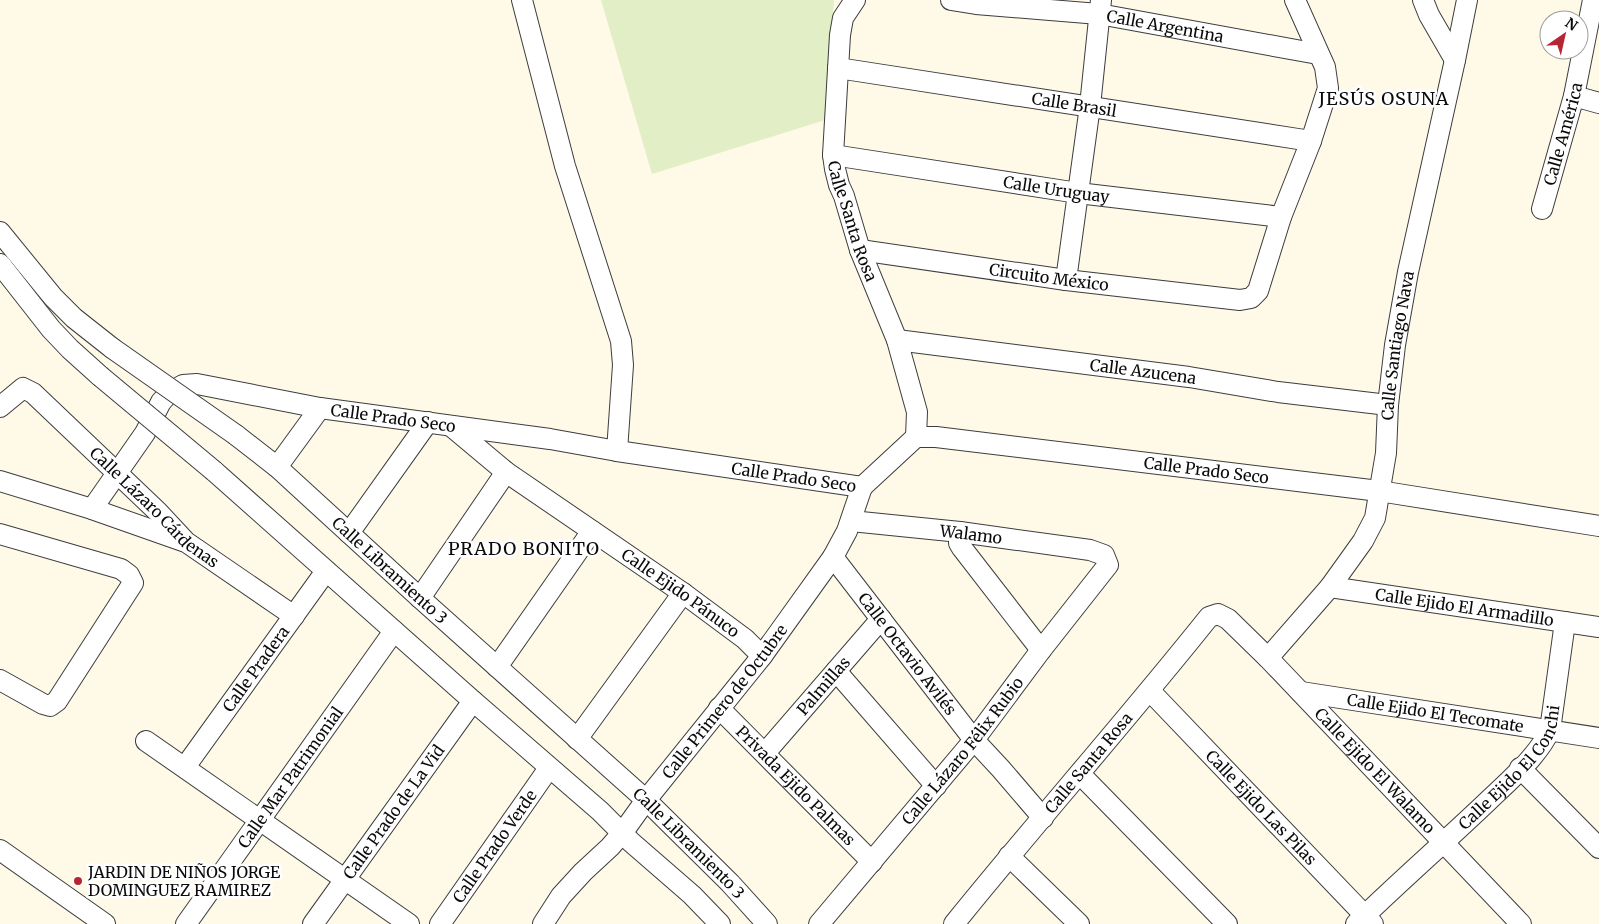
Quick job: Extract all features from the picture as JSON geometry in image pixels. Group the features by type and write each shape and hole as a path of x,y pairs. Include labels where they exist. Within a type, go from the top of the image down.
{"street":[{"path":"522,0 565,166 621,340 623,365 617,451"},
{"name":"Calle Santa Rosa","path":"856,0 843,18 840,35 833,155 839,184 860,250 897,340 917,412 916,436"},
{"name":"Calle Argentina","path":"951,0 976,4 1100,7 1318,54"},
{"path":"1281,217 1311,141 1328,88 1325,67 1294,0"},
{"path":"1423,0 1429,15 1455,60"},
{"name":"Calle Santiago Nava","path":"1268,658 1330,587 1363,540 1375,518 1386,454 1388,405 1395,345 1408,272 1467,0"},
{"name":"Calle América","path":"1542,209 1574,96 1593,0"},
{"path":"1066,280 1090,106 1100,7"},
{"name":"Calle Brasil","path":"838,68 1311,141"},
{"path":"1574,96 1599,103"},
{"name":"Calle Uruguay","path":"833,155 1078,193 1281,217"},
{"name":"Circuito México","path":"860,250 1066,280 1240,300 1251,298 1258,291 1281,217"},
{"name":"Calle Libramiento 3","path":"0,232 53,297 74,318 112,348 236,435 277,467 646,800 730,883 767,924"},
{"name":"Calle Libramiento 3","path":"0,264 70,349 214,471 623,832 631,842 692,895 720,924"},
{"name":"Calle Azucena","path":"897,340 1189,377 1278,392 1388,405"},
{"name":"Calle Prado Seco","path":"92,509 145,434 161,402 169,393 183,385 196,384 320,408 550,439 617,451 862,486 916,436 946,438 1379,491 1599,526"},
{"name":"Calle Lázaro Cárdenas","path":"0,407 23,388 33,393 158,512 186,542 294,616"},
{"path":"277,467 320,408"},
{"path":"349,533 428,422"},
{"name":"Calle Ejido Pánuco","path":"451,426 506,472 683,593 744,639 762,656"},
{"path":"420,598 506,472"},
{"path":"0,481 92,509 186,542"},
{"name":"Calle Primero de Octubre","path":"543,924 561,896 623,832 646,800 762,656 833,557 851,521 862,486"},
{"name":"Walamo","path":"851,521 960,532 1090,550 1104,555 1108,565 1101,575"},
{"path":"497,667 592,531"},
{"path":"960,532 962,548 1041,650"},
{"path":"0,680 43,704 50,706 57,701 133,582 129,575 121,569 3,540"},
{"name":"Calle Octavio Avilés","path":"833,557 974,740 1001,768 1043,818"},
{"name":"Calle Pradera","path":"185,767 326,571"},
{"name":"Calle Lázaro Félix Rubio","path":"818,924 974,740 1041,650 1101,575"},
{"name":"Calle Ejido El Armadillo","path":"1330,587 1599,627"},
{"path":"577,739 683,593"},
{"name":"Calle Santa Rosa","path":"954,924 1009,856 1150,691 1209,617 1218,614 1228,619"},
{"name":"Palmillas","path":"765,753 881,619"},
{"name":"Calle Ejido El Walamo","path":"1228,619 1301,692 1521,924"},
{"name":"Calle Ejido El Conchi","path":"1365,921 1532,758 1546,740 1550,730 1565,622"},
{"name":"Calle Mar Patrimonial","path":"186,924 394,631"},
{"path":"836,671 936,786"},
{"name":"Calle Ejido Las Pilas","path":"1150,691 1365,921"},
{"name":"Calle Ejido El Tecomate","path":"1301,692 1599,738"},
{"name":"Calle Prado de La Vid","path":"313,924 473,701"},
{"name":"Privada Ejido Palmas","path":"719,708 872,862"},
{"path":"146,741 409,924"},
{"name":"Calle Prado Verde","path":"440,924 550,768"},
{"path":"1520,768 1599,848"},
{"path":"1080,774 1227,924"},
{"path":"0,850 105,924"},
{"path":"1009,856 1079,924"}],"green space":[{"path":"601,0 834,0 825,120 652,174"}],"place":[{"name":"JARDIN DE NIÑOS JORGE DOMINGUEZ RAMIREZ","path":"78,881"}],"district":[{"name":"JESÚS OSUNA","path":"1384,99"},
{"name":"PRADO BONITO","path":"524,549"}]}
